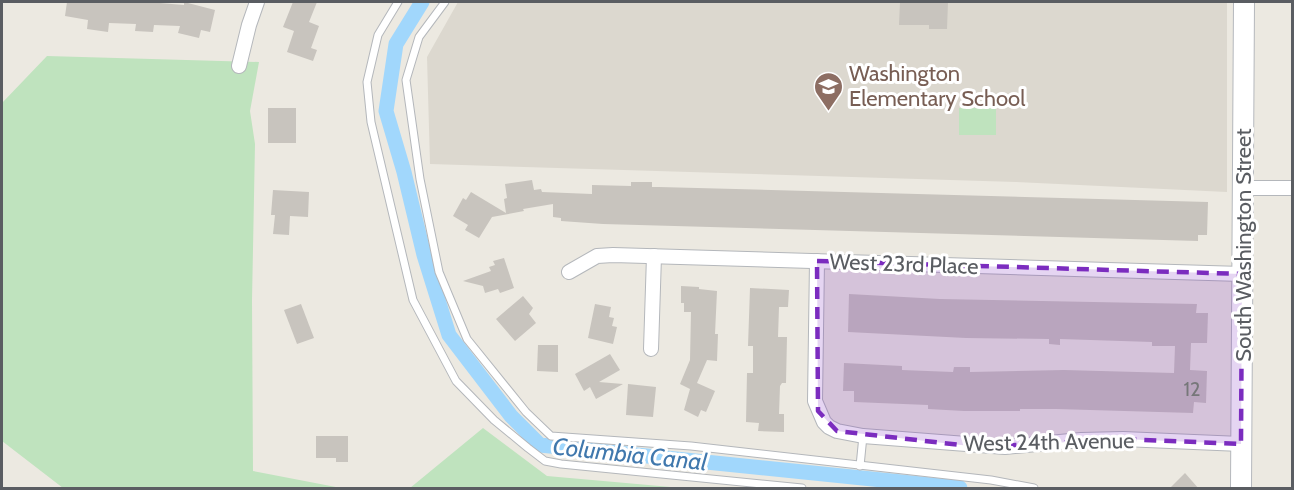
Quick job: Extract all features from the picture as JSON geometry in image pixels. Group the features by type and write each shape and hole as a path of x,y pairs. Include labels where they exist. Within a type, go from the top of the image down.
{"main road":[{"name":"South Washington Street","path":"1241,489 1244,2"}],"street":[{"path":"239,66 257,2"},
{"path":"1243,188 1293,188"},
{"name":"West 23rd Place","path":"569,272 597,256 654,256 1242,274"},
{"path":"651,350 654,256"},
{"name":"West 24th Avenue","path":"817,261 815,401 824,422 837,431 863,436 1005,447 1081,440 1123,439 1241,444"}],"lane":[{"path":"398,2 378,35 372,55 367,82 371,122 413,300 456,381 494,420 545,461 802,489"},
{"path":"445,2 419,37 406,80 420,179 439,272 467,339 526,412 551,436 691,447 991,480 1034,489"},
{"path":"860,466 863,436"}],"highlighted area":[{"path":"817,261 1242,274 1241,444 1123,439 979,447 837,431 818,411"}],"shaded area":[{"name":"Washington Elementary School","path":"458,2 1227,2 1227,192 1016,182 430,164 427,57"}],"green space":[{"path":"47,56 259,62 250,111 255,144 252,301 253,471 341,488 63,488 2,441 2,103"},
{"path":"959,108 996,108 996,135 959,135"},
{"path":"483,428 547,476 682,488 410,488"}],"building":[{"path":"67,2 148,2 184,5 184,2 215,10 210,32 201,30 199,38 178,33 180,26 154,25 153,32 135,31 136,24 109,23 108,32 87,29 88,20 65,16"},
{"path":"293,2 317,2 309,22 319,26 311,48 317,50 313,61 287,52 294,31 283,27"},
{"path":"900,2 948,2 947,29 929,29 929,25 899,25"},
{"path":"268,108 296,108 296,143 268,143"},
{"path":"532,180 534,190 541,189 542,192 592,194 592,185 631,186 631,182 652,182 652,187 1208,202 1207,235 1198,235 1198,241 603,224 561,221 561,218 553,217 553,204 492,217 479,238 465,230 468,225 453,216 463,198 466,200 471,192 506,213 505,184"},
{"path":"273,190 309,192 308,217 290,216 289,235 273,234 275,215 271,215"},
{"path":"504,258 514,288 500,293 498,289 485,293 483,286 463,281 491,271 489,267 495,265 493,261"},
{"path":"681,286 717,291 715,334 718,334 717,361 707,360 697,383 715,391 706,412 701,410 698,417 684,410 690,389 680,384 690,360 691,312 684,312 684,303 681,303"},
{"path":"750,288 789,290 788,307 779,307 778,337 787,337 786,383 780,386 779,414 784,414 784,432 758,431 759,423 746,422 747,373 753,373 753,346 748,346"},
{"path":"849,294 940,299 1197,304 1196,313 1208,313 1207,343 1191,343 1190,370 1207,371 1206,403 1194,402 1193,413 1056,409 964,411 928,409 928,405 854,402 854,391 843,391 844,363 902,366 902,370 953,372 954,367 970,367 970,372 1064,370 1174,373 1175,346 1152,346 1152,342 1060,339 1060,345 1049,344 1049,339 966,338 848,332"},
{"path":"523,296 533,308 529,314 536,323 515,341 496,319"},
{"path":"301,304 314,338 297,344 284,310"},
{"path":"595,304 611,307 609,317 614,318 612,326 617,327 613,344 588,338"},
{"path":"538,345 558,345 558,372 537,371"},
{"path":"610,354 620,370 599,382 623,384 596,399 590,387 584,391 575,374"},
{"path":"628,384 656,387 653,417 626,415"},
{"path":"316,436 348,436 348,462 336,462 336,458 316,458"},
{"path":"1185,473 1199,489 1169,489"}],"waterway":[{"name":"Columbia Canal","path":"422,2 396,44 386,111 404,172 424,255 449,335 511,416 540,445 960,488"}],"place":[{"name":"Washington Elementary School","path":"828,112"}]}
